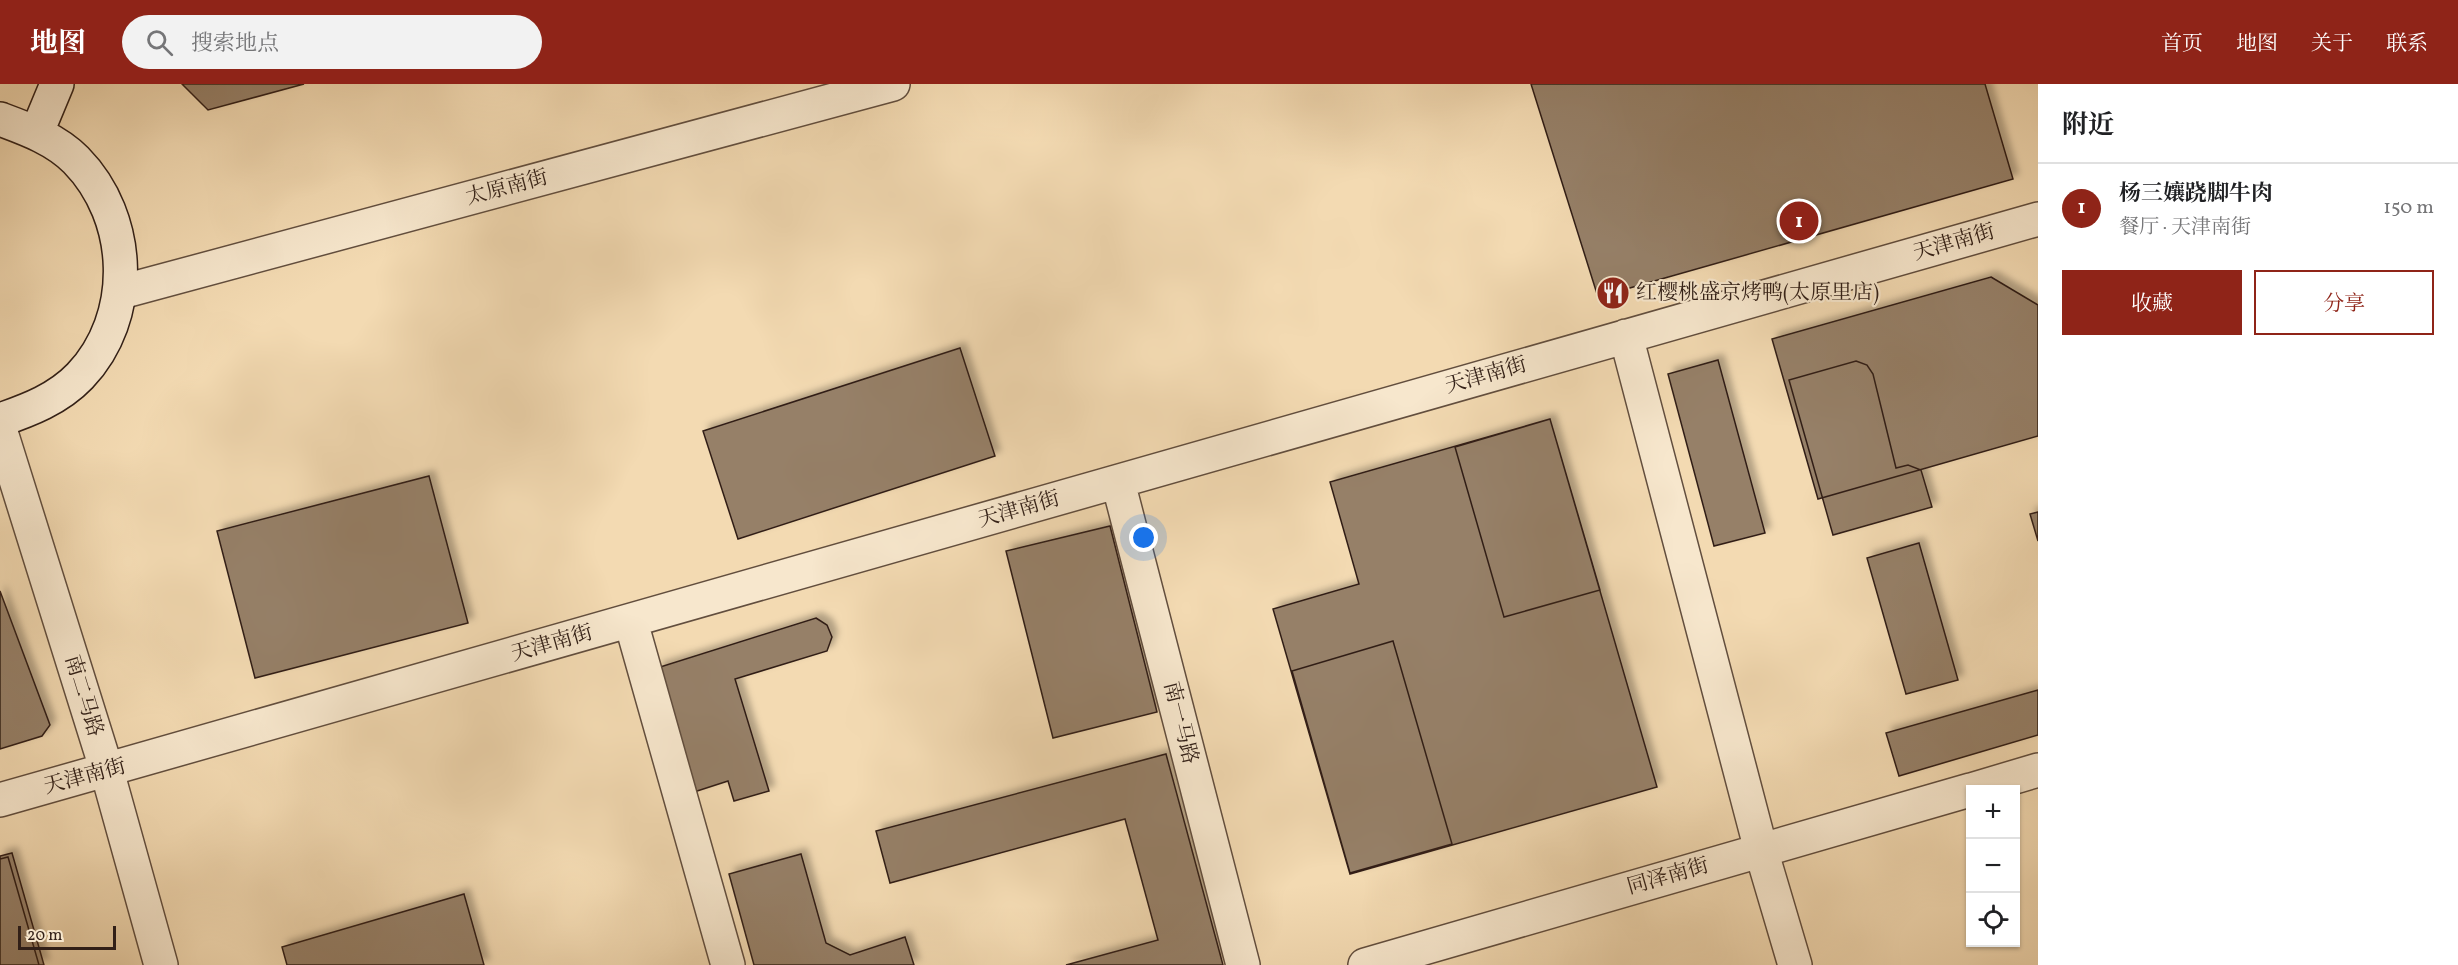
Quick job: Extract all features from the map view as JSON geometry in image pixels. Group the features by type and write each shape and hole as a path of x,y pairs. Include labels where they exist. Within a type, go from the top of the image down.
{"street":[{"path":"37,132 57,84"},
{"name":"太原南街","path":"121,292 893,84"},
{"path":"0,119 37,132 76,160 105,199 120,244 121,292 107,337 80,376 42,405 0,420"},
{"name":"天津南街","path":"0,800 631,622 2038,219"},
{"path":"1626,336 1761,850 1795,965"},
{"name":"南二马路","path":"0,429 107,771 161,965"},
{"name":"南一马路","path":"1118,482 1243,965"},
{"path":"631,622 728,965"},
{"name":"同泽南街","path":"1988,785 2038,770"},
{"name":"同泽南街","path":"1365,965 1966,791"}],"building":[{"path":"182,84 304,84 208,110"},
{"path":"1531,84 1985,84 2013,179 1598,297"},
{"path":"1991,277 2038,305 2038,436 1818,499 1772,339"},
{"path":"960,348 995,456 738,539 703,431"},
{"path":"1718,360 1765,533 1714,546 1668,374"},
{"path":"1856,361 1867,365 1873,374 1896,468 1908,465 1921,470 1932,507 1833,535 1789,380"},
{"path":"1550,419 1600,590 1504,617 1455,447"},
{"path":"1550,419 1657,787 1350,874 1273,609 1359,584 1330,482"},
{"path":"429,476 468,623 255,678 217,531"},
{"path":"2038,512 2038,541 2030,514"},
{"path":"1110,526 1157,712 1053,738 1006,551"},
{"path":"1919,543 1958,680 1906,694 1867,558"},
{"path":"0,591 50,725 42,736 0,749"},
{"path":"816,618 827,625 832,637 827,651 735,679 769,791 734,801 728,781 694,792 657,668"},
{"path":"1393,641 1452,844 1350,873 1292,671"},
{"path":"2038,690 2038,735 1899,776 1886,733"},
{"path":"1166,754 1223,965 1066,965 1158,940 1125,819 890,883 876,831"},
{"path":"12,853 44,965 0,965 0,856"},
{"path":"801,854 826,943 850,955 905,937 914,965 754,965 729,874"},
{"path":"8,857 39,965 0,965 0,859"},
{"path":"464,894 484,965 287,965 282,947"}],"place":[{"name":"杨三孃跷脚牛肉","path":"1799,221"},
{"name":"红樱桃盛京烤鸭(太原里店)","path":"1613,293"}]}
